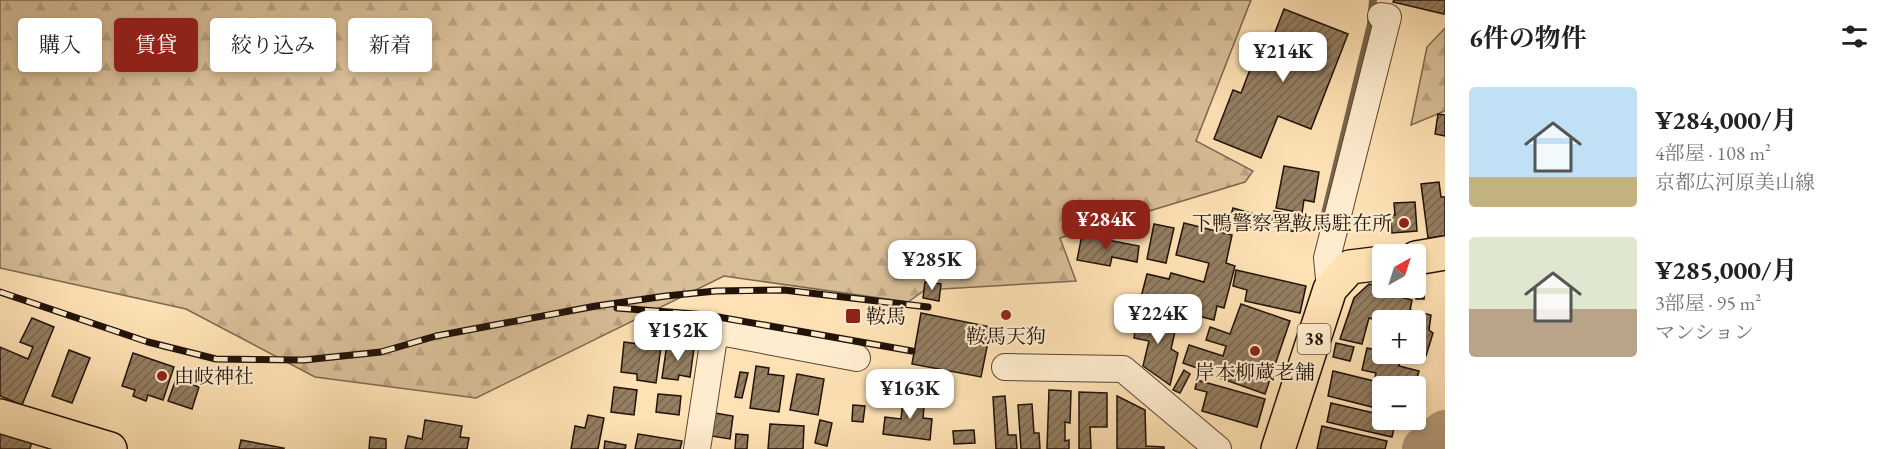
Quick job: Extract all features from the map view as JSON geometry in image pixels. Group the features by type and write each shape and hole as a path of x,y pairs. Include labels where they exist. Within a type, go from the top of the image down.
{"main road":[{"path":"1426,256 1445,253"},
{"name":"38","path":"1278,449 1330,290 1350,267 1372,264"},
{"path":"0,416 110,449"}],"street":[{"path":"1330,290 1327,258 1388,17 1382,16"},
{"path":"697,449 715,331 857,358"},
{"path":"1005,367 1123,369 1218,449"}],"green space":[{"path":"0,0 1251,0 1196,141 1253,171 1245,182 1060,238 1076,281 925,290 908,302 724,276 476,398 315,377 186,309 0,268"},
{"path":"1445,28 1445,111 1411,125 1427,47"}],"building":[{"path":"1394,0 1445,0 1444,14 1393,2"},
{"path":"1284,9 1348,34 1311,129 1278,116 1261,158 1214,139 1233,90 1241,93 1258,49 1267,53"},
{"path":"1438,114 1445,115 1445,136 1435,134"},
{"path":"1284,166 1319,172 1314,202 1304,200 1302,213 1276,208"},
{"path":"1439,182 1441,197 1445,197 1445,236 1428,238 1421,184"},
{"name":"下鴨警察署鞍馬駐在所","path":"1415,202 1417,231 1392,233 1390,215 1395,215 1394,203"},
{"path":"1233,208 1254,214 1251,227 1229,222"},
{"path":"1274,211 1300,216 1297,232 1271,227"},
{"path":"1184,223 1232,235 1226,263 1235,266 1224,308 1217,306 1214,320 1140,301 1147,274 1169,279 1171,273 1204,282 1209,263 1176,255"},
{"path":"1154,224 1174,228 1166,263 1147,259"},
{"path":"1082,235 1139,246 1137,262 1112,257 1110,266 1077,260"},
{"path":"1236,270 1306,286 1300,313 1245,301 1247,290 1233,286"},
{"path":"925,282 941,284 939,301 923,298"},
{"path":"1369,284 1372,285 1372,298 1412,300 1410,310 1372,310 1372,319 1369,318 1362,344 1340,339 1354,298"},
{"path":"1241,304 1290,321 1265,394 1220,378 1223,368 1211,364 1208,372 1183,363 1189,345 1223,356 1226,346 1206,340 1210,327 1230,334"},
{"path":"1138,312 1177,323 1171,349 1178,353 1170,385 1143,366 1149,341 1134,338"},
{"path":"921,313 991,327 981,377 912,364"},
{"path":"1426,314 1431,315 1429,330 1433,333 1426,356"},
{"path":"32,318 54,327 22,405 0,396 0,347 28,359 33,347 20,342"},
{"path":"624,342 661,347 656,383 637,380 637,374 621,372"},
{"path":"1336,343 1354,347 1350,361 1333,357"},
{"path":"667,344 694,348 690,377 679,375 678,380 662,378"},
{"path":"1367,348 1372,349 1372,364 1399,364 1399,366 1419,371 1418,376 1375,376 1376,373 1362,370"},
{"path":"69,350 90,358 72,403 52,396"},
{"path":"133,353 174,367 163,400 148,395 146,401 133,396 135,390 122,386"},
{"path":"756,366 769,368 768,374 784,376 779,412 750,408"},
{"path":"1184,370 1190,374 1180,393 1173,390"},
{"path":"1333,371 1372,381 1372,407 1328,396"},
{"path":"740,372 748,373 742,398 735,397"},
{"path":"797,374 824,379 818,415 790,410"},
{"path":"176,379 199,387 192,409 168,401"},
{"path":"1197,380 1265,399 1257,427 1202,411 1207,392 1195,389"},
{"path":"614,387 637,390 634,415 611,412"},
{"path":"1049,390 1071,391 1070,423 1065,422 1065,441 1069,440 1069,449 1047,449"},
{"path":"904,392 925,395 923,418 932,419 930,440 883,434 885,417 901,419"},
{"path":"1079,392 1107,393 1107,427 1090,427 1091,449 1079,449"},
{"path":"658,394 681,396 679,415 656,412"},
{"path":"1005,396 1008,435 1016,435 1017,449 996,449 993,397"},
{"path":"1117,396 1145,410 1146,446 1164,447 1164,449 1117,449"},
{"path":"1331,403 1372,412 1372,430 1394,430 1392,437 1327,422"},
{"path":"1032,404 1034,433 1039,433 1040,449 1021,449 1018,405"},
{"path":"853,405 865,406 863,422 852,421"},
{"path":"715,413 733,416 730,439 711,436"},
{"path":"588,415 604,418 598,449 571,449 575,426 585,428"},
{"path":"425,420 462,426 460,437 469,438 467,449 405,449 408,436 422,439"},
{"path":"820,420 832,423 827,446 815,443"},
{"path":"770,424 804,426 803,449 768,449"},
{"path":"1322,426 1387,441 1385,449 1317,449"},
{"path":"974,430 975,443 954,444 953,431"},
{"path":"0,432 32,441 30,449 0,449"},
{"path":"638,434 682,441 680,449 635,449"},
{"path":"736,434 748,435 747,449 735,449"},
{"path":"370,437 386,439 386,449 369,449"},
{"path":"241,440 284,448 284,449 239,449"},
{"path":"605,441 626,445 625,449 604,449"}],"waterway":[{"path":"1324,218 1371,24 1373,0"},
{"path":"1425,449 1445,433"}],"railway":[{"path":"0,292 148,342 216,359 304,360 381,352 436,336 596,306 716,291 784,290 928,307"},
{"path":"617,308 707,315 912,351"}],"place":[{"name":"下鴨警察署鞍馬駐在所","path":"1404,223"},
{"name":"鞍馬天狗","path":"1006,315"},
{"name":"鞍馬","path":"853,316"},
{"name":"岸本柳蔵老舗","path":"1255,351"},
{"name":"由岐神社","path":"162,376"}]}
